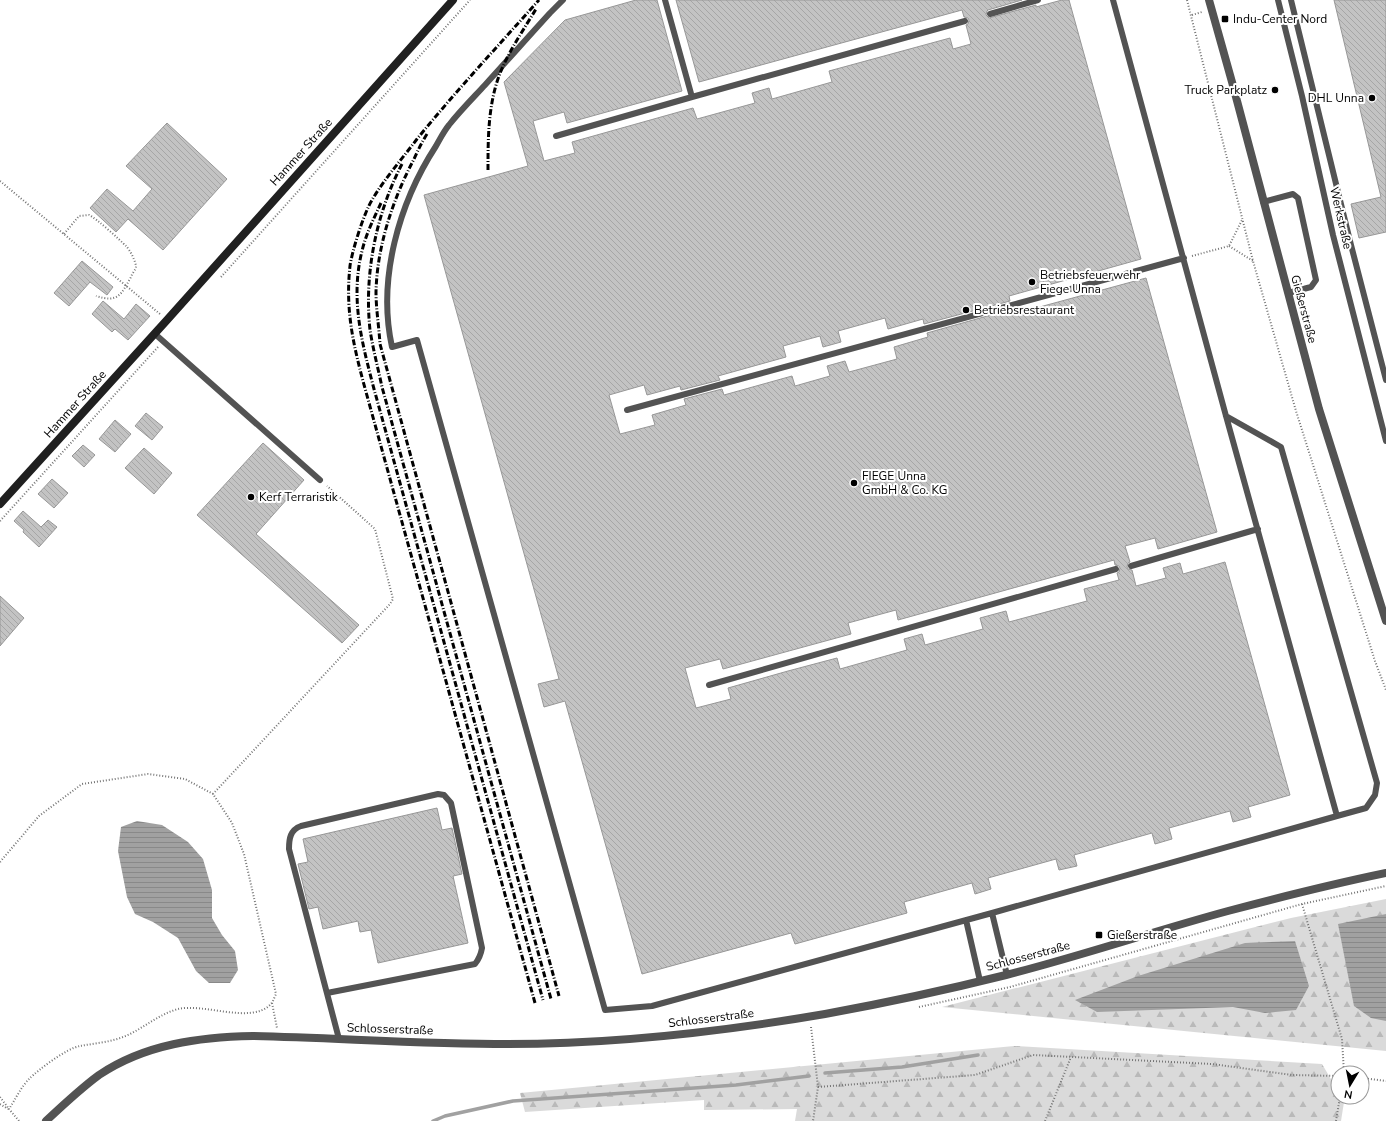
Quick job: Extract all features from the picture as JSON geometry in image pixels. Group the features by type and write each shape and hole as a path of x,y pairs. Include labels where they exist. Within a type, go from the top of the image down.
{"main road":[{"name":"Hammer Straße","path":"0,504 155,334 453,0"}],"street":[{"name":"Gießerstraße","path":"1209,0 1319,409 1386,621"},
{"name":"Schlosserstraße","path":"46,1121 81,1089 100,1075 125,1061 149,1050 205,1038 225,1036 278,1037 509,1044 565,1043 640,1038 718,1030 823,1014 881,1003 1007,975 1091,952 1228,911 1336,883 1386,873"}],"lane":[{"path":"563,0 448,126 424,164 406,204 394,247 389,278 388,312 392,347 417,340 606,1010 652,1006 992,913 1366,808 1375,795 1377,783 1281,447 1226,416"},
{"path":"665,0 692,97"},
{"path":"990,14 1038,0"},
{"path":"1113,0 1337,816"},
{"name":"Werkstraße","path":"1278,0 1302,96 1333,235 1386,441"},
{"path":"1291,0 1351,245 1386,380"},
{"path":"556,136 965,21"},
{"path":"1263,202 1293,194 1298,198 1316,280 1311,287 1288,293"},
{"path":"627,410 1184,258"},
{"path":"155,334 320,480"},
{"path":"1131,566 1258,529"},
{"path":"709,685 1116,569"},
{"path":"327,993 475,964 478,961 482,954 482,948 451,803 444,794 438,794 302,826 297,828 290,836 289,850 339,1039"},
{"path":"992,913 1007,975"},
{"path":"966,920 980,981"}],"path":[{"path":"220,277 470,0"},
{"path":"1187,0 1253,261 1296,411 1375,661 1386,690"},
{"path":"0,181 167,320"},
{"path":"64,234 79,216 86,214 91,216 127,247 136,264 126,286 118,296 111,300 96,296"},
{"path":"1229,246 1242,219"},
{"path":"1184,258 1229,246 1253,261"},
{"path":"0,521 163,341"},
{"path":"212,794 390,604 392,599 375,529 320,480"},
{"path":"0,862 39,816 82,784 148,774 185,779 212,794 232,823 244,854 276,994 272,1004 278,1037"},
{"path":"913,1008 1010,987 1302,904 1386,886"},
{"path":"1302,904 1342,1039 1343,1065"},
{"path":"9,1109 28,1080 58,1057 78,1046 94,1044 129,1034 165,1014 179,1009 196,1008 252,1013 272,1004"},
{"path":"811,1027 818,1087 813,1121"},
{"path":"818,1087 975,1075 1033,1056 1212,1064 1292,1075 1330,1076"},
{"path":"1045,1121 1071,1057"},
{"path":"1370,1079 1386,1081"},
{"path":"0,1097 19,1121"},
{"path":"0,1104 9,1109"},
{"path":"1336,1121 1339,1105"}],"green space":[{"path":"1386,899 1386,1051 942,1007 1291,918"},
{"path":"1014,1046 1322,1064 1330,1078 1330,1105 1344,1105 1341,1121 795,1121 797,1109 704,1110 704,1100 525,1112 520,1093"}],"shaded area":[{"path":"137,821 162,825 188,842 203,859 212,890 212,918 222,935 235,951 238,970 230,983 209,983 196,971 178,938 153,922 135,914 127,897 118,851 121,827"},
{"path":"1386,914 1386,1021 1371,1018 1354,1006 1338,924"},
{"path":"1295,941 1309,986 1296,1010 1265,1013 1233,1007 1097,1012 1075,1000 1138,976 1245,943"}],"building":[{"name":"FIEGE Unna GmbH & Co. KG","path":"636,0 657,0 682,91 567,123 564,112 533,121 544,161 575,153 572,142 693,108 697,119 755,103 752,93 769,88 772,99 832,82 829,71 950,38 953,49 971,44 966,25 968,24 969,20 968,18 964,17 962,10 699,82 676,0 1022,0 988,10 986,15 989,18 1036,5 1036,7 1062,0 1069,0 1141,259 1009,296 1010,301 924,324 923,319 888,329 885,318 838,331 841,342 823,347 820,336 783,346 786,357 718,376 720,380 681,390 680,386 647,395 644,385 609,395 620,434 655,425 652,415 686,405 684,399 722,389 724,395 792,376 795,386 830,376 827,366 845,361 849,372 897,359 894,347 928,337 927,333 1012,309 1014,314 1146,278 1217,532 1158,549 1155,538 1125,546 1130,562 1128,563 1127,567 1128,569 1132,570 1136,586 1166,578 1163,568 1180,563 1183,574 1225,562 1290,795 1248,807 1251,817 1233,822 1230,811 1169,828 1172,839 1155,844 1152,833 1074,855 1077,866 1059,870 1056,859 988,878 991,889 975,894 972,883 904,902 907,913 795,944 791,933 642,974 565,701 544,707 538,684 559,679 424,195 528,166 504,82 565,20","holes":["1114,560 1115,565 1119,566 1120,568 1119,572 1117,573 1119,580 1084,589 1087,601 1009,622 1006,611 980,618 983,629 925,645 922,634 904,639 907,650 840,669 837,658 788,671 728,688 731,699 696,708 685,668 720,659 723,669 851,634 848,623 896,610 898,620"]},
{"name":"DHL Unna","path":"1334,0 1386,0 1386,232 1359,238 1351,204 1381,197"},
{"path":"167,123 227,179 163,250 128,219 116,232 90,208 107,189 133,211 152,189 126,166"},
{"path":"82,261 113,287 107,295 90,282 69,306 54,293"},
{"path":"103,301 124,319 136,304 150,316 128,340 115,329 112,332 92,314"},
{"path":"146,413 163,427 152,440 135,426"},
{"path":"115,420 131,434 115,452 99,439"},
{"name":"Kerf Terraristik","path":"263,443 304,480 256,534 359,625 342,643 197,515"},
{"path":"83,445 95,455 84,467 72,456"},
{"path":"144,448 172,473 154,494 125,468"},
{"path":"52,479 68,493 54,508 38,494"},
{"path":"23,511 41,527 48,520 57,527 39,547 14,521"},
{"path":"0,596 24,618 0,646"},
{"path":"437,808 442,830 452,828 462,874 453,876 468,943 378,963 371,930 360,932 358,921 323,929 318,907 309,909 298,864 308,862 303,839"}],"waterway":[{"path":"825,1073 902,1067 978,1055"},
{"path":"433,1121 445,1116 513,1101 736,1085 809,1076"}],"railway":[{"path":"535,1003 362,376 354,345 350,314 349,283 351,259 356,242 365,214 377,192 432,121 539,0"},
{"path":"488,170 489,123 495,87 506,59 536,9"},
{"path":"427,134 399,190 379,257 376,305 380,344 559,996"},
{"path":"402,164 385,203 374,245 369,287 371,337 382,387 551,999"},
{"path":"381,203 370,226 362,251 357,286 357,304 365,355 543,1000"}],"place":[{"name":"Indu-Center Nord","path":"1225,19"},
{"name":"Truck Parkplatz","path":"1275,90"},
{"name":"DHL Unna","path":"1372,98"},
{"name":"Betriebsfeuerwehr Fiege Unna","path":"1032,282"},
{"name":"Betriebsrestaurant","path":"966,310"},
{"name":"FIEGE Unna GmbH & Co. KG","path":"854,483"},
{"name":"Kerf Terraristik","path":"251,497"},
{"name":"Gießerstraße","path":"1099,935"}]}
